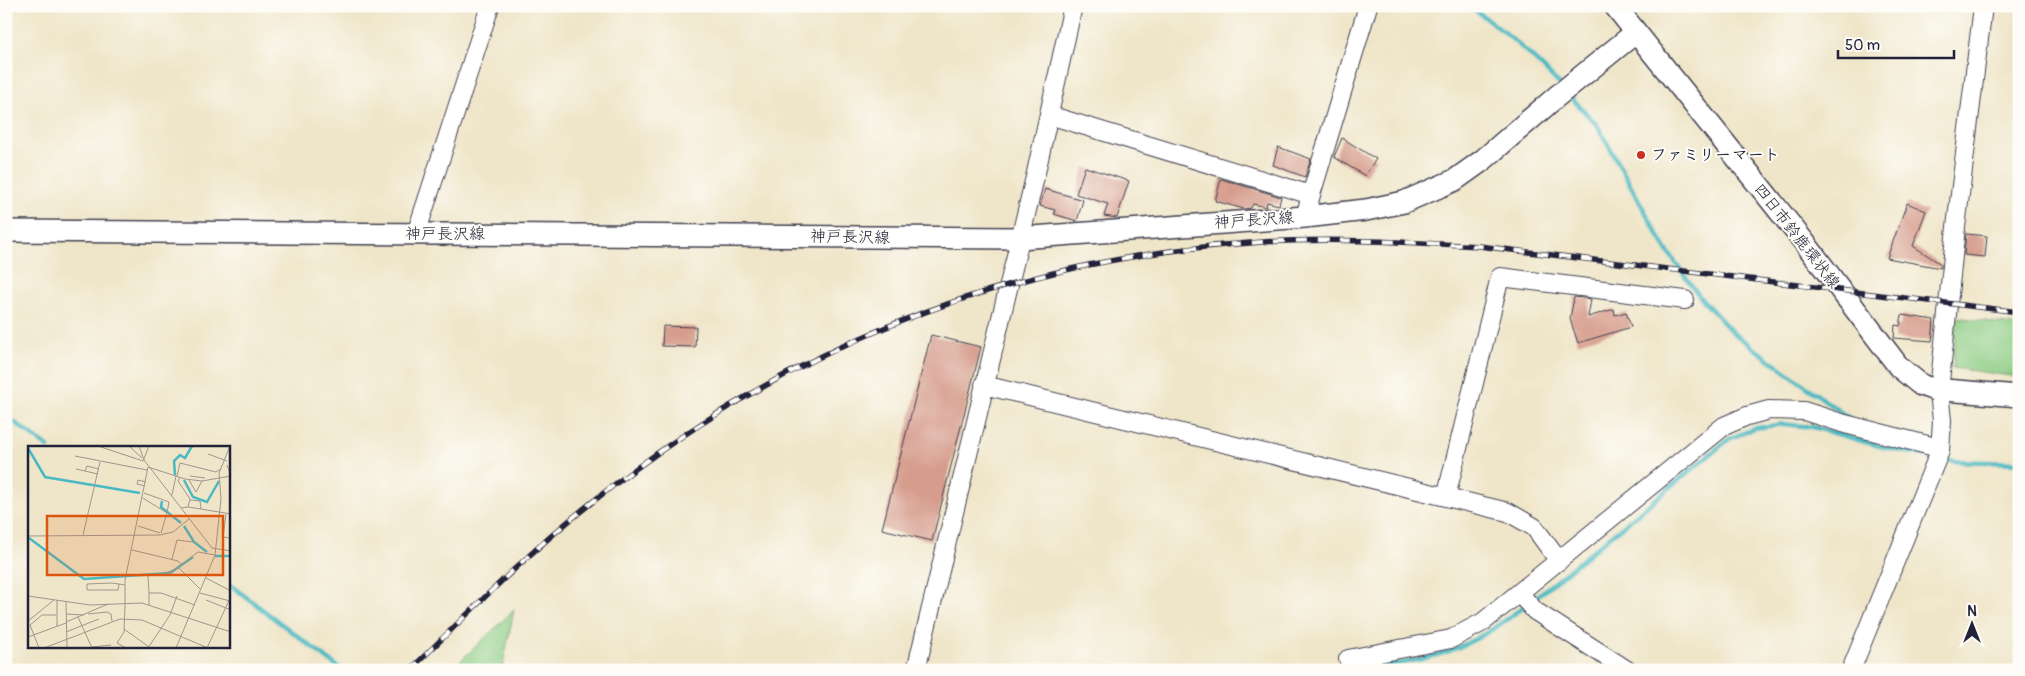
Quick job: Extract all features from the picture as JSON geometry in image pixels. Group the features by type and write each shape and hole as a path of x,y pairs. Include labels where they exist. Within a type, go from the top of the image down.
{"main road":[{"name":"四日市鈴鹿環状線","path":"1615,6 1805,243 1899,367 1921,385 1938,391 2019,396"},
{"name":"神戸長沢線","path":"6,231 1019,238 1305,217 1366,210 1404,202 1455,180 1483,160 1563,91 1635,33"}],"street":[{"path":"416,234 490,6"},
{"path":"916,670 1049,115 1073,6"},
{"path":"1305,217 1368,6"},
{"path":"1851,670 1940,450 1942,421 1938,391 1983,6"},
{"path":"1049,115 1311,195"},
{"path":"1446,497 1500,277 1685,300"},
{"path":"984,385 1508,512 1534,528 1559,561"},
{"path":"1348,659 1451,639 1483,622 1520,594 1724,426 1747,416 1769,410 1804,411 1940,450"},
{"path":"1520,594 1535,611 1627,670"}],"green space":[{"path":"1956,317 2019,326 2019,377 1953,368"},
{"path":"514,610 502,670 451,670"}],"building":[{"path":"1342,138 1376,159 1365,176 1334,157"},
{"path":"1278,147 1311,159 1305,177 1273,165"},
{"path":"1085,167 1129,181 1117,218 1104,216 1108,204 1076,194"},
{"path":"1221,179 1281,197 1279,205 1267,202 1266,207 1253,204 1251,208 1244,209 1215,201"},
{"path":"1045,189 1083,200 1077,221 1054,214 1055,210 1040,206"},
{"path":"1907,203 1926,211 1913,246 1941,264 1941,268 1887,258"},
{"path":"1966,234 1987,236 1985,257 1964,255"},
{"path":"1574,297 1591,299 1588,317 1614,309 1615,315 1626,312 1631,327 1578,343 1570,319"},
{"path":"1902,315 1934,320 1932,341 1894,338 1895,325 1900,326"},
{"path":"663,326 696,327 695,347 662,346"},
{"path":"931,335 981,347 932,541 882,529"}],"waterway":[{"path":"1469,6 1517,43 1560,85"},
{"path":"1569,95 1597,125 1666,249 1700,297 1732,332 1849,418"},
{"path":"6,416 47,446"},
{"path":"1530,602 1729,439 1755,428 1783,424 1813,427 1883,447 1933,457"},
{"path":"1941,458 1954,461 2019,463"},
{"path":"230,585 342,670"},
{"path":"1360,670 1410,662 1447,652 1468,643 1501,624 1524,606"}],"railway":[{"path":"410,670 498,584 567,522 666,447 743,398 824,355 906,319 992,290 1080,267 1170,251 1263,242 1344,240 1425,243 1479,246 2019,312"}],"place":[{"name":"ファミリーマート","path":"1641,155"}]}
